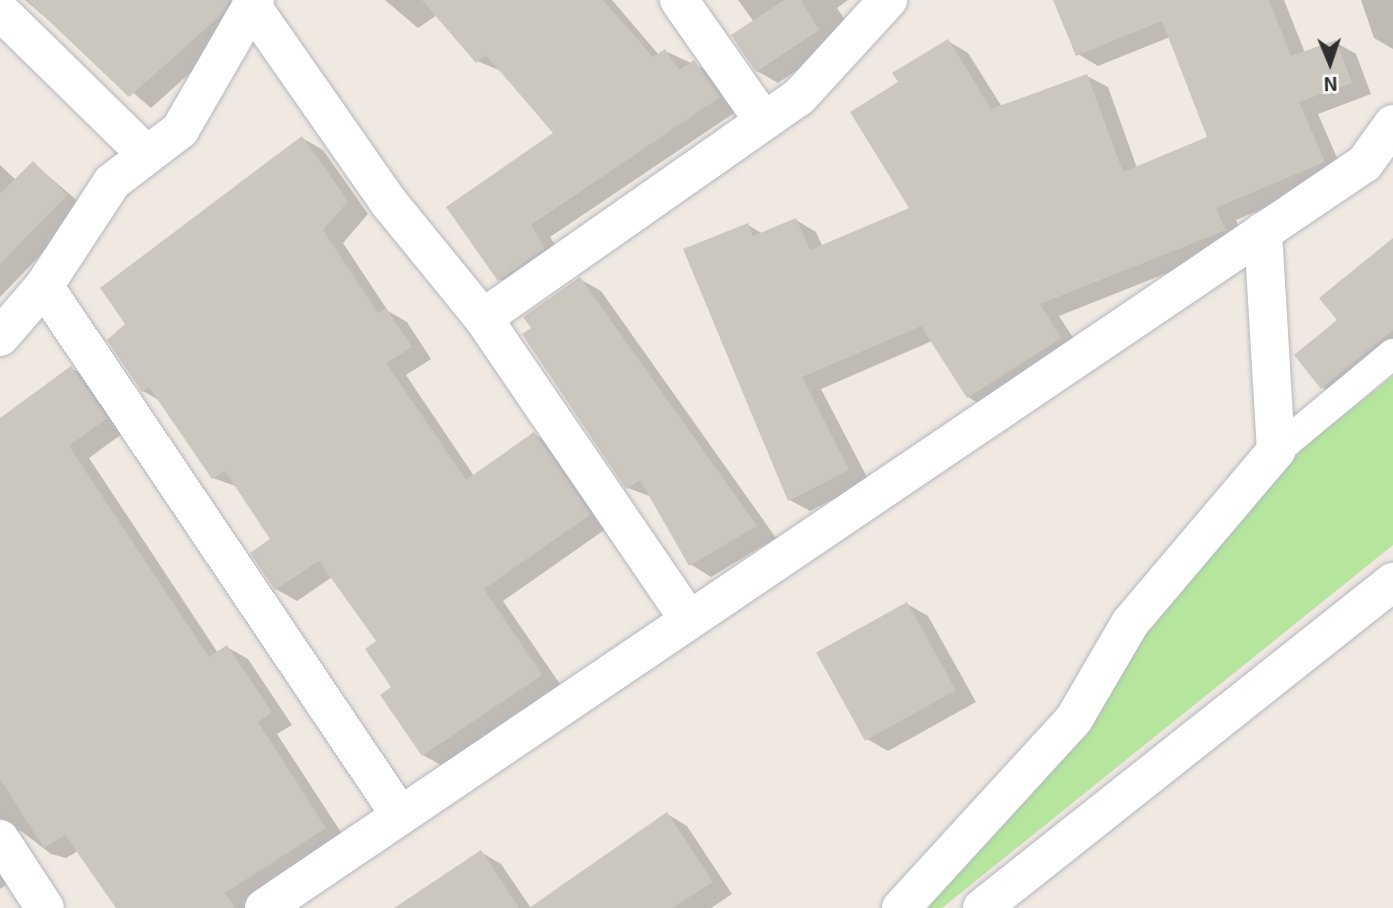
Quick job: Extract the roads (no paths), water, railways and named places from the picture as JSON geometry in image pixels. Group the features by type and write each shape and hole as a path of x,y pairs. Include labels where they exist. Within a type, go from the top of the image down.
{"street":[{"path":"679,0 763,120"},
{"path":"483,318 799,97 888,0"},
{"path":"0,337 44,286 112,182 144,152 180,130 253,3 390,204 483,318 688,618"},
{"path":"0,11 144,152"},
{"path":"264,908 688,618 1365,163 1393,124"},
{"path":"901,908 1074,719 1130,623 1276,451 1263,231"},
{"path":"44,286 400,815"},
{"path":"982,908 1393,582"},
{"path":"0,839 45,908"}],"lane":[{"path":"1276,451 1393,354"}]}
